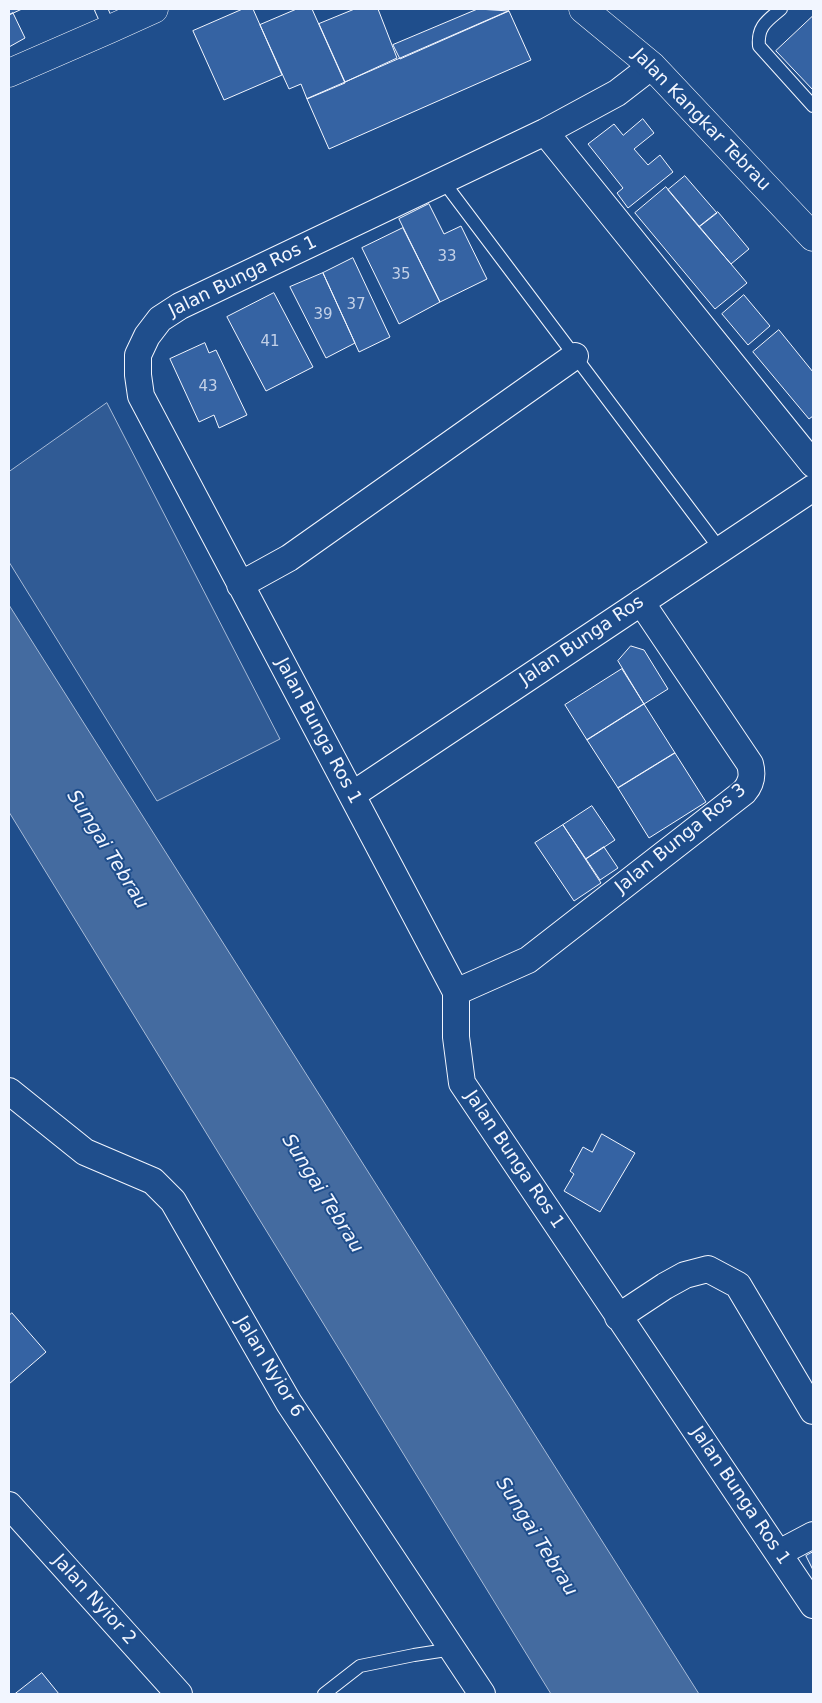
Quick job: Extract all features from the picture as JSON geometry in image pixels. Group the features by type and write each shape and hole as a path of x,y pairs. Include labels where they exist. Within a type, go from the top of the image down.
{"main road":[{"path":"9,73 106,19 154,9"},
{"name":"Jalan Kangkar Tebrau","path":"583,9 652,66 813,237"}],"street":[{"name":"Jalan Bunga Ros 1","path":"652,66 617,93 545,132 180,306 160,319 147,336 138,355 138,375 141,396 456,992 456,1037 462,1083 618,1317 780,1553 813,1605"},
{"path":"545,132 813,464"},
{"path":"240,585 289,558 575,356"},
{"name":"Jalan Bunga Ros","path":"352,796 813,488"},
{"name":"Jalan Bunga Ros 3","path":"456,992 528,960 744,792 749,786 752,771 750,764 641,602"},
{"name":"Jalan Nyior 6","path":"9,1091 86,1152 153,1181 172,1201 289,1403 482,1694"},
{"path":"618,1317 664,1286 685,1275 708,1269 738,1285 813,1411"},
{"name":"Jalan Nyior 2","path":"9,1505 179,1694"},
{"path":"780,1553 813,1535"}],"lane":[{"path":"781,9 760,29 758,37 760,46 813,106"},
{"path":"443,181 720,549"},
{"path":"324,1694 360,1666 453,1649"}],"shaded area":[{"path":"107,403 280,739 157,801 9,562 9,472"}],"water":[{"name":"Sungai Tebrau","path":"9,605 699,1694 551,1694 9,812"}],"building":[{"path":"9,9 22,9 9,15"},
{"path":"243,9 253,9 282,75 224,100 193,31"},
{"path":"297,9 312,9 345,83 307,99 301,84 289,89 260,25"},
{"path":"355,9 378,9 397,58 345,82 319,24"},
{"path":"478,9 509,11 400,59 393,45"},
{"path":"509,11 531,60 329,149 307,99"},
{"path":"13,13 25,38 9,47 9,15"},
{"path":"813,16 813,90 776,51"},
{"path":"643,119 654,133 634,149 648,165 660,155 673,172 628,208 617,193 623,188 588,144 614,124 623,135"},
{"path":"685,176 717,213 699,227 668,190"},
{"path":"666,187 747,283 715,309 635,213"},
{"path":"429,204 444,234 461,226 487,279 440,302 399,219"},
{"path":"718,212 749,249 731,264 699,227"},
{"path":"403,228 440,302 399,324 362,248"},
{"path":"353,258 390,337 359,352 323,273"},
{"path":"323,273 355,343 326,358 290,287"},
{"path":"274,293 313,367 266,391 227,317"},
{"path":"744,295 770,326 748,345 722,314"},
{"path":"779,330 813,372 813,416 809,419 753,352"},
{"path":"205,343 209,353 216,350 247,415 219,428 214,415 199,422 170,359"},
{"path":"631,646 644,650 668,689 644,704 618,661"},
{"path":"622,669 644,704 587,740 565,705"},
{"path":"644,704 675,753 618,788 587,740"},
{"path":"675,753 706,802 649,838 618,788"},
{"path":"592,806 615,840 586,859 563,825"},
{"path":"563,825 601,883 574,901 535,843"},
{"path":"604,847 618,868 600,880 586,859"},
{"path":"602,1134 635,1153 600,1212 564,1191 574,1174 570,1171 583,1147 592,1152"},
{"path":"12,1313 46,1352 9,1384 9,1316"},
{"path":"813,1552 813,1570 806,1556"},
{"path":"42,1673 59,1694 15,1694"}]}
